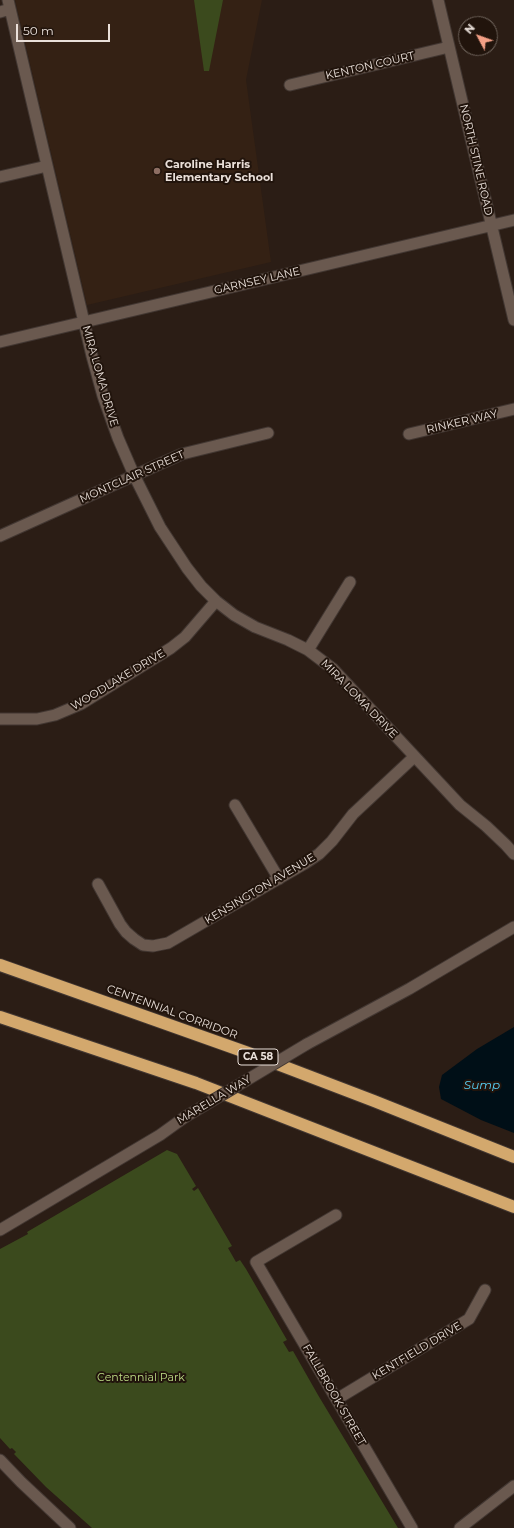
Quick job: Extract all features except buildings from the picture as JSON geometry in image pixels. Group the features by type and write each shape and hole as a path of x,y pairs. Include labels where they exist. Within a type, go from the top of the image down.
{"highway":[{"name":"CENTENNIAL CORRIDOR","path":"0,966 251,1054 514,1156"},
{"path":"0,1017 196,1083 514,1207"}],"street":[{"name":"NORTH STINE ROAD","path":"438,0 514,320"},
{"name":"MIRA LOMA DRIVE","path":"6,7 47,166 103,396 118,438 134,475 160,527 186,568 216,601 234,615 255,627 288,640 308,650 333,669 460,805 486,826 514,854"},
{"name":"KENTON COURT","path":"290,85 449,47"},
{"path":"0,177 47,166"},
{"name":"GARNSEY LANE","path":"0,342 514,220"},
{"name":"RINKER WAY","path":"409,434 514,410"},
{"name":"MONTCLAIR STREET","path":"0,536 182,454 268,433"},
{"path":"308,650 350,582"},
{"name":"WOODLAKE DRIVE","path":"0,719 37,718 62,713 81,704 171,648 185,637 216,601"},
{"name":"KENSINGTON AVENUE","path":"98,884 126,932 143,945 153,946 168,943 279,879 319,854 332,841 353,814 414,757"},
{"path":"235,805 279,879"},
{"name":"MARELLA WAY","path":"0,1230 307,1044 409,989 514,927"},
{"name":"FALLBROOK STREET","path":"336,1215 256,1262 412,1528"},
{"name":"KENTFIELD DRIVE","path":"336,1399 469,1319 485,1290"},
{"path":"0,1460 20,1482 70,1528"},
{"path":"460,1528 514,1486"}],"shaded area":[{"name":"Caroline Harris Elementary School","path":"15,0 262,0 246,80 271,262 87,305"}],"green space":[{"path":"194,0 223,0 209,71 204,71"},
{"name":"Centennial Park","path":"167,1150 177,1154 196,1186 192,1189 194,1191 198,1188 232,1246 228,1248 236,1262 240,1260 246,1269 287,1340 283,1342 289,1352 293,1351 398,1528 92,1528 46,1487 14,1454 16,1452 12,1448 10,1449 0,1438 0,1249 28,1234 27,1232"}],"water":[{"name":"Sump","path":"514,1027 514,1133 481,1120 441,1099 439,1087 442,1075 477,1049"}],"place":[{"name":"Caroline Harris Elementary School","path":"157,171"}]}
